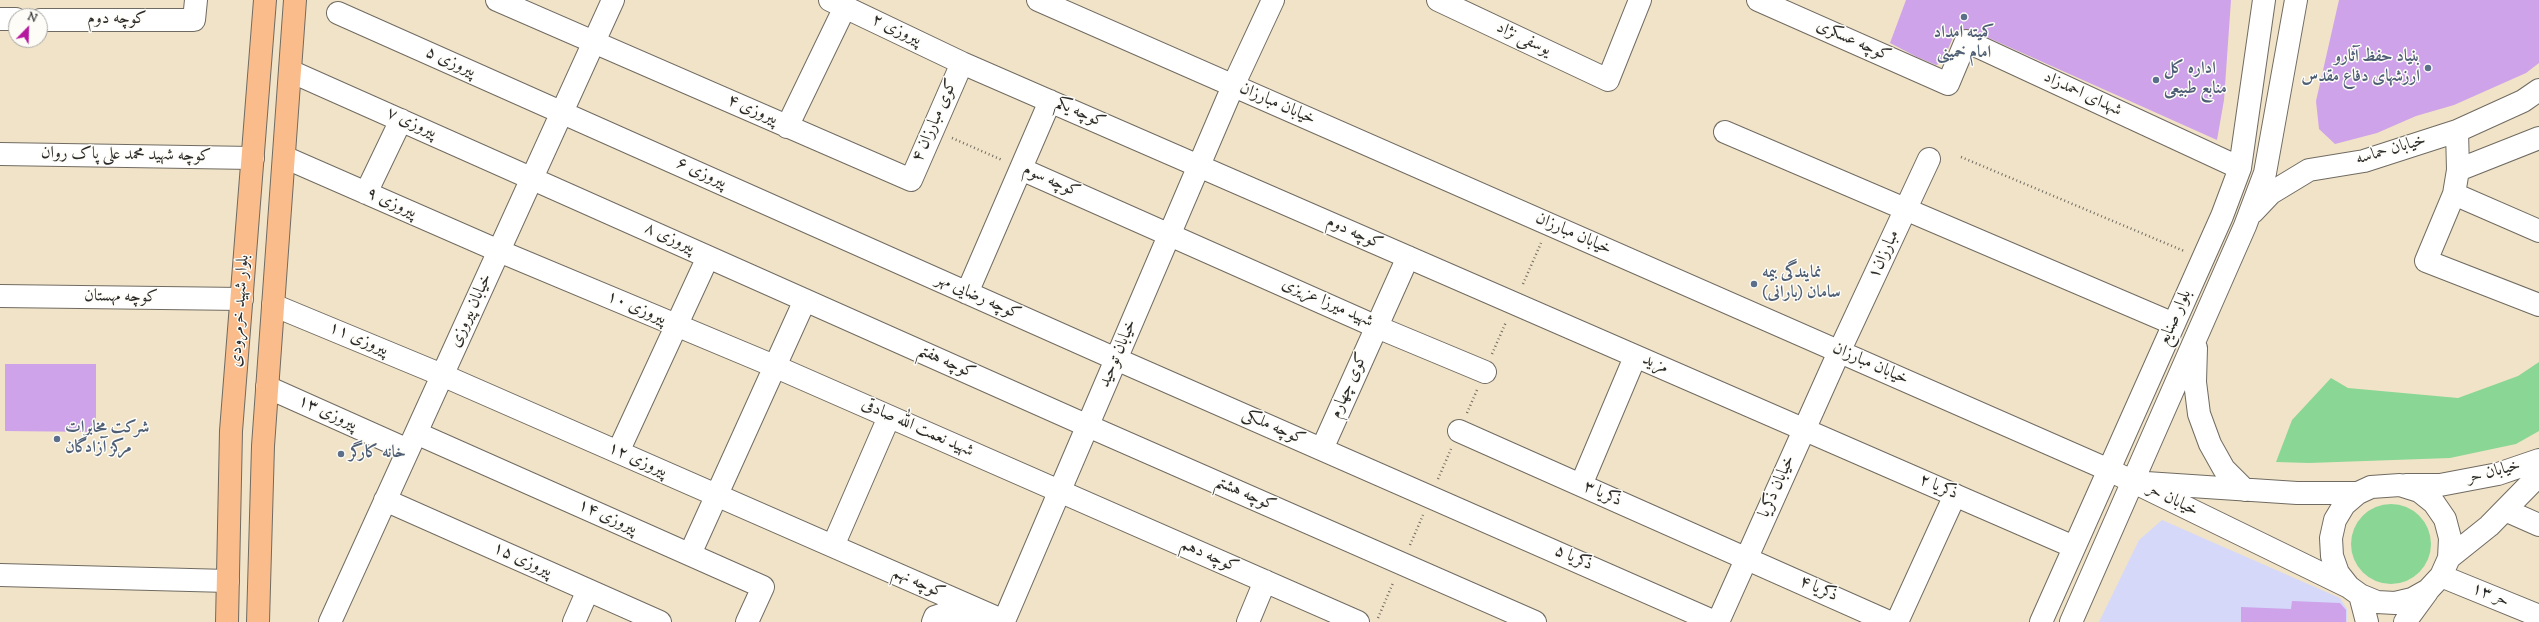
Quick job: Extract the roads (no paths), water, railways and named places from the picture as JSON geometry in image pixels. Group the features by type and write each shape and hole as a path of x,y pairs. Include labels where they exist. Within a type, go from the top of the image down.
{"main road":[{"name":"بلوار شهید خرمرودی","path":"226,622 231,431 265,0"},
{"name":"بلوار شهید خرمرودی","path":"258,622 263,446 295,0"}],"street":[{"name":"پیروزی ۴","path":"497,0 910,180"},
{"name":"خیابان پیروزی","path":"330,622 613,0"},
{"name":"خیابان مبارزان","path":"1038,0 2109,470 2133,482"},
{"path":"1233,86 1273,0"},
{"name":"یوسفی نژاد","path":"1438,0 1608,80 1640,0"},
{"name":"کوچه عسکری","path":"1758,0 1948,84"},
{"name":"بلوار صنایع","path":"2041,622 2174,324 2240,168 2264,0"},
{"name":"بلوار صنایع","path":"2071,622 2196,338 2249,215 2265,173 2273,136 2296,0"},
{"path":"787,126 837,4"},
{"name":"پیروزی ۲","path":"837,4 962,62"},
{"name":"کوچه دوم","path":"48,19 195,10"},
{"name":"پیروزی ۵","path":"338,13 562,113"},
{"name":"شهدای احمدزاد","path":"1948,84 1966,41 2240,168"},
{"name":"کوچه یکم","path":"962,62 1199,166"},
{"name":"کوی مبارزان ۴","path":"910,180 962,62"},
{"name":"پیروزی ۷","path":"290,71 532,178"},
{"name":"خیابان توحید","path":"1005,622 1233,86"},
{"name":"خیابان حماسه","path":"2249,215 2271,193 2309,170 2364,161 2457,131 2523,102 2539,90"},
{"path":"967,293 1050,101"},
{"name":"پیروزی ۶","path":"562,113 840,236"},
{"path":"366,193 401,120"},
{"path":"2457,131 2458,170 2454,194 2426,261 2539,306"},
{"path":"1725,132 1906,211 2174,324"},
{"path":"2458,170 2539,138"},
{"name":"کوچه شهید محمد علی پاک روان","path":"0,154 252,158"},
{"name":"پیروزی ۹","path":"284,157 499,251"},
{"name":"مبارزان۱","path":"1839,352 1930,159"},
{"name":"کوچه دوم","path":"1199,166 1509,302"},
{"name":"کوچه سوم","path":"1021,168 1170,234"},
{"name":"پیروزی ۸","path":"532,178 805,300"},
{"path":"2454,194 2539,231"},
{"name":"شهید میرزا عزیزی","path":"1170,234 1377,327 1484,372"},
{"name":"کوچه رضایی مهر","path":"840,236 1116,359"},
{"name":"پیروزی ۱۰","path":"499,251 774,366"},
{"path":"618,452 708,257"},
{"name":"کوی چهارم","path":"1322,449 1408,257"},
{"name":"کوچه مهستان","path":"0,296 242,299"},
{"path":"690,554 715,495 805,300"},
{"name":"کوچه هفتم","path":"805,300 1088,426"},
{"name":"مزید","path":"1509,302 1802,430"},
{"name":"پیروزی ۱۱","path":"273,305 442,375"},
{"path":"2196,338 2195,382 2199,414 2210,444 2224,469 2245,490"},
{"name":"خیابان ذکریا","path":"1716,622 1746,559 1802,430 1839,352"},
{"path":"1580,486 1636,357"},
{"name":"کوچه ملکی","path":"1116,359 1430,497"},
{"name":"شهید نعمت الله صادقی","path":"774,366 1060,492"},
{"name":"پیروزی ۱۲","path":"442,375 833,546"},
{"name":"پیروزی ۱۳","path":"267,387 412,442"},
{"path":"833,546 889,417"},
{"name":"کوچه هشتم","path":"1088,426 1402,563 1525,620"},
{"name":"ذکریا ۲","path":"1802,430 2074,547"},
{"name":"ذکریا ۳","path":"1459,431 1746,559"},
{"name":"پیروزی ۱۴","path":"412,442 690,554 763,587 747,622"},
{"name":"خیابان حر","path":"2400,485 2440,485 2498,474 2539,460"},
{"name":"خیابان حر","path":"2439,575 2539,475"},
{"name":"خیابان حر","path":"2133,482 2245,490 2358,493"},
{"name":"خیابان حر","path":"2133,482 2354,591"},
{"path":"2367,622 2354,591 2338,573 2332,556 2331,538 2338,515 2344,505 2358,493 2371,487 2400,485 2418,491 2434,503 2445,519 2450,538 2439,575 2406,622"},
{"name":"کوچه دهم","path":"1060,492 1358,622"},
{"path":"1897,622 1955,495"},
{"name":"ذکریا ۵","path":"1430,497 1716,622"},
{"name":"پیروزی ۱۵","path":"385,500 660,622"},
{"path":"2505,510 2539,525"},
{"name":"کوچه نهم","path":"833,546 1005,622"},
{"name":"ذکریا ۴","path":"1746,559 1889,622"},
{"path":"0,575 228,581"},
{"path":"2354,591 2377,602 2395,603 2412,599 2439,575"},
{"name":"۱۳ حر","path":"2439,575 2539,616"},
{"path":"1248,622 1265,581"},
{"path":"574,622 588,590"},
{"path":"932,622 935,617 950,612 1005,622"}],"place":[{"name":"کمیته امداد امام خمینی","path":"1964,17"},
{"name":"بنیاد حفظ آثارو ارزشهای دفاع مقدس","path":"2428,68"},
{"name":"اداره کل منابع طبیعی","path":"2156,80"},
{"name":"نمایندگی بیمه سامان (بارانی)","path":"1754,284"},
{"name":"شرکت مخابرات مرکز آزادگان","path":"57,439"},
{"name":"خانه کارگر","path":"341,454"}]}
